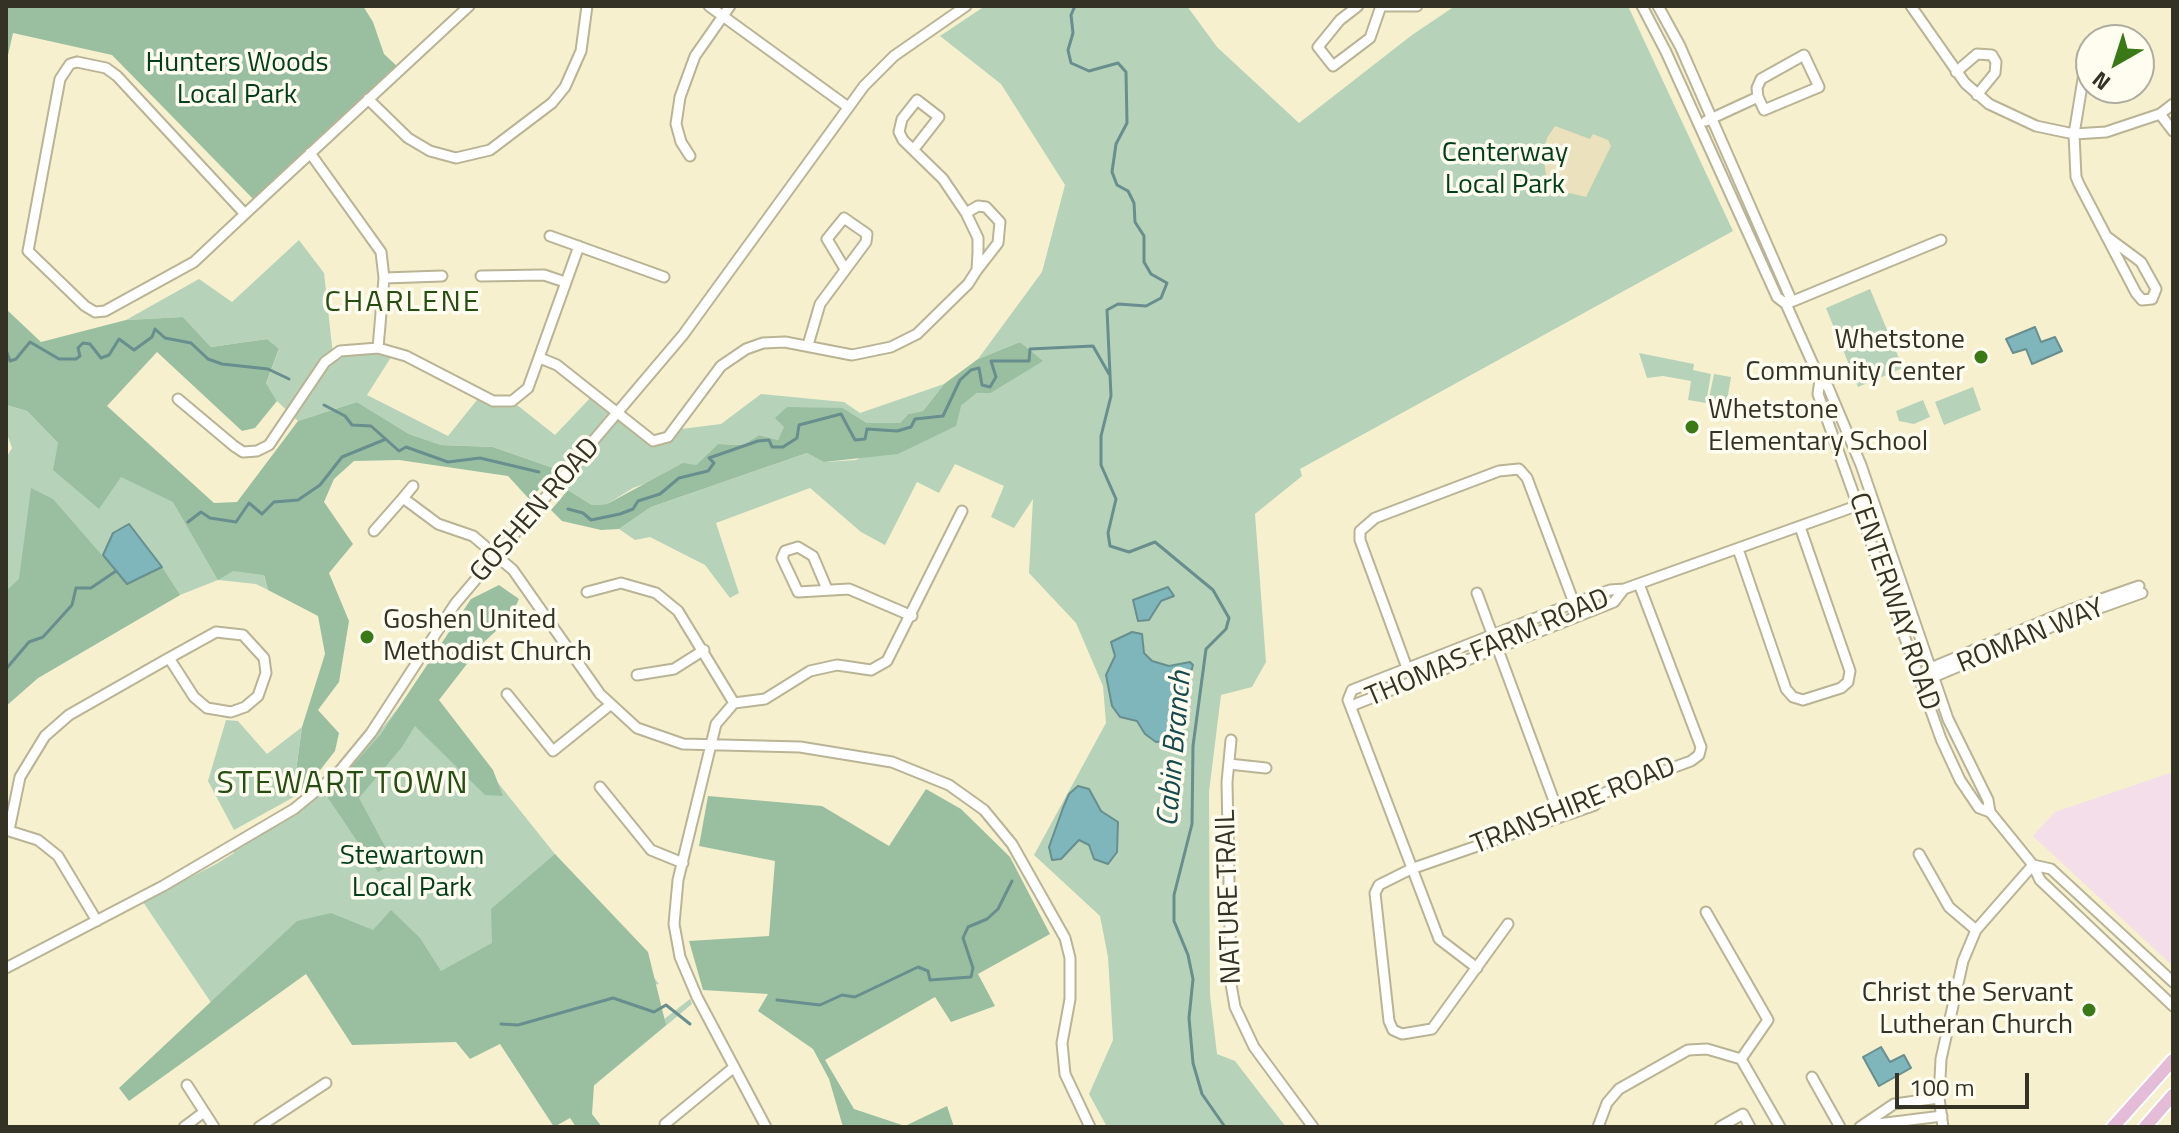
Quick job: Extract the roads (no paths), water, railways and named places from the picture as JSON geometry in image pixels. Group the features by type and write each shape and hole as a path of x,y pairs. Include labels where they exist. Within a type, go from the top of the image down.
{"main road":[{"path":"2113,1127 2173,1060"},
{"path":"2145,1127 2173,1095"}],"street":[{"path":"451,6 459,14"},
{"path":"245,214 117,76 106,68 77,62 63,71 28,251 85,306 95,312 105,311 194,262 469,6"},
{"path":"368,99 408,138 430,151 456,158 490,150 552,103 565,87 581,51 587,6"},
{"path":"709,6 848,107"},
{"path":"690,156 681,142 676,124 680,97 695,56 730,6"},
{"name":"GOSHEN ROAD","path":"6,968 97,921 294,809 338,773 371,733 455,604 618,416 725,279 848,107 881,67 966,6"},
{"path":"1358,6 1340,20 1318,47 1333,66 1370,38 1382,6 1417,6"},
{"name":"CENTERWAY ROAD","path":"1642,6 1777,297 1786,304 1820,380 1828,387 1873,500 1932,673 1964,756 1988,800 1990,812 2033,865 2040,880 2173,1006"},
{"name":"CENTERWAY ROAD","path":"1658,6 1680,46 1790,297 1786,304"},
{"path":"1911,6 1956,72 1977,95 2014,118 2074,134 2117,130 2160,114 2173,104"},
{"path":"1956,72 1977,54 1992,55 1996,62 1995,73 1977,95"},
{"path":"1804,55 1819,87 1764,110 1758,97 1761,79 1804,55"},
{"path":"1699,124 1758,97"},
{"path":"914,149 939,117 917,100 902,119 899,132 914,149 943,179 966,213 978,238 977,270"},
{"path":"2079,104 2074,134 2076,177 2106,236 2136,293 2142,300 2152,299 2156,289 2141,262 2125,246 2106,236"},
{"path":"2160,114 2173,131"},
{"path":"310,153 376,244 384,278 378,348"},
{"path":"540,358 557,365 643,436 661,440 673,430 730,357 763,343 808,345 852,355 891,347 932,321 998,243 1000,222 986,207 978,206 966,213"},
{"path":"808,345 820,304 868,238 844,218 827,239 845,269"},
{"path":"550,236 664,277"},
{"path":"1786,304 1941,240"},
{"path":"178,399 243,452 257,451 269,445 325,362 340,351 378,348 406,356 493,401 503,402 521,397 540,358 579,246"},
{"path":"481,276 544,275 565,282"},
{"path":"384,278 442,276"},
{"name":"CENTERWAY ROAD","path":"1820,380 1818,394 1919,678 1960,780 1979,808 1990,812"},
{"path":"1407,668 1360,540 1366,524 1389,513 1499,471 1519,469 1527,478 1574,603"},
{"path":"374,531 413,486"},
{"path":"403,498 438,524 467,532 513,570 610,705 637,728 683,744 800,747 892,762 949,785 984,810 1005,833 1026,866 1065,938 1070,958 1070,999 1062,1043 1065,1074 1090,1127"},
{"name":"THOMAS FARM ROAD","path":"1624,589 1614,602 1351,706 1349,694 1352,690 1492,634 1873,500"},
{"path":"766,1127 733,1068 680,957 674,924 683,863 716,724 734,703 765,699 823,667 878,668 894,651 962,511"},
{"path":"1738,549 1786,689 1793,697 1803,700 1841,688 1848,682 1850,671 1800,527"},
{"path":"827,589 813,556 798,547 785,551 782,558 793,589 804,593 849,589 912,616"},
{"path":"587,592 621,583 656,593 678,611 734,703"},
{"name":"TRANSHIRE ROAD","path":"1508,924 1432,1029 1402,1034 1393,1030 1389,1021 1375,893 1387,879 1595,805 1601,794 1691,761 1699,755 1701,747 1639,584"},
{"name":"ROMAN WAY","path":"1919,678 2070,610 2140,590"},
{"path":"1477,593 1560,817"},
{"path":"97,921 58,856 38,840 8,830 20,777 45,736 69,715 169,658 216,632 243,635 264,658 262,688 245,707 231,712 215,711 194,697 169,658"},
{"path":"637,675 674,669 704,650"},
{"path":"507,694 553,751 610,705"},
{"path":"1351,706 1439,939 1477,968"},
{"name":"NATURE TRAIL","path":"1231,740 1231,984 1235,1007 1254,1047 1313,1127"},
{"path":"1229,764 1266,768"},
{"path":"600,787 651,850 683,863"},
{"path":"1919,854 1949,907 1976,930"},
{"path":"1861,1126 1942,1122 1939,1098 1941,1059 1956,992 1976,930 2033,865"},
{"name":"CENTERWAY ROAD","path":"2033,865 2051,869 2173,982"},
{"path":"1706,912 1768,1020 1741,1059"},
{"path":"1598,1127 1607,1103 1619,1089 1670,1058 1688,1050 1707,1049 1741,1059 1780,1127"},
{"path":"665,1124 733,1068"},
{"path":"1812,1077 1840,1127"},
{"path":"259,1127 326,1083"},
{"path":"187,1085 214,1127"},
{"path":"1861,1126 1894,1104 1939,1098"},
{"path":"184,1127 204,1112"},
{"path":"1720,1127 1743,1114 1750,1127"}],"water":[{"path":"2035,327 2041,342 2055,337 2062,351 2032,364 2026,349 2013,353 2006,339"},
{"path":"129,524 162,567 127,584 103,555 113,533"},
{"path":"1168,587 1174,596 1161,601 1149,620 1138,621 1133,600"},
{"path":"1132,632 1142,634 1144,653 1152,661 1169,666 1190,662 1193,665 1184,696 1182,723 1171,738 1163,741 1156,742 1145,734 1137,721 1120,717 1112,706 1106,675 1115,656 1111,642"},
{"path":"1078,786 1089,789 1101,811 1118,822 1117,852 1108,864 1094,859 1089,845 1079,840 1061,859 1052,860 1049,847 1069,794"},
{"path":"1881,1047 1890,1062 1904,1055 1911,1068 1879,1086 1863,1057"}],"waterway":[{"name":"Cabin Branch","path":"1075,6 1071,15 1073,33 1068,50 1071,63 1089,71 1118,63 1126,72 1127,123 1116,144 1112,172 1117,185 1128,191 1134,203 1135,222 1144,236 1144,262 1151,274 1167,283 1161,298 1146,306 1118,304 1107,310 1111,396 1101,436 1101,465 1116,499 1108,533 1110,546 1129,552 1155,542 1213,590 1229,618 1226,629 1206,649 1193,746 1192,824 1174,895 1174,921 1188,955 1193,979 1189,1018 1193,1063 1202,1094 1225,1127"},
{"path":"6,350 10,361 16,359 30,342 59,359 76,359 80,356 78,348 83,343 90,344 101,358 109,355 119,339 134,350 152,337 155,329 165,338 191,343 208,359 222,364 268,369 289,379"},
{"path":"568,509 583,513 591,520 620,514 633,509 638,501 660,494 679,478 708,471 714,463 709,458 758,441 769,440 772,447 783,447 797,438 799,425 841,414 855,440 865,439 867,429 897,431 911,427 915,419 943,416 960,380 971,370 979,368 982,385 990,387 996,377 991,361 1029,361 1030,349 1093,346 1109,374"},
{"path":"324,405 345,416 352,425 371,426 399,451 406,447 448,462 480,458 539,472"},
{"path":"188,522 201,512 210,518 236,522 249,503 262,514 274,502 298,500 320,485 342,457 386,439"},
{"path":"6,669 29,642 43,637 72,605 76,588 91,588 116,571"},
{"path":"777,1000 820,1005 842,995 855,997 918,967 928,971 930,980 971,977 973,968 963,938 968,927 987,919 998,909 1012,881"},
{"path":"501,1024 518,1025 613,998 654,1012 666,1005 690,1024"}],"place":[{"name":"Whetstone Community Center","path":"1981,357"},
{"name":"Whetstone Elementary School","path":"1692,427"},
{"name":"Goshen United Methodist Church","path":"367,637"},
{"name":"Christ the Servant Lutheran Church","path":"2089,1010"}],"district":[{"name":"CHARLENE","path":"403,304"},
{"name":"STEWART TOWN","path":"343,785"}],"park label":[{"name":"Hunters Woods Local Park","path":"237,80"},
{"name":"Centerway Local Park","path":"1505,170"},
{"name":"Stewartown Local Park","path":"412,873"}]}
